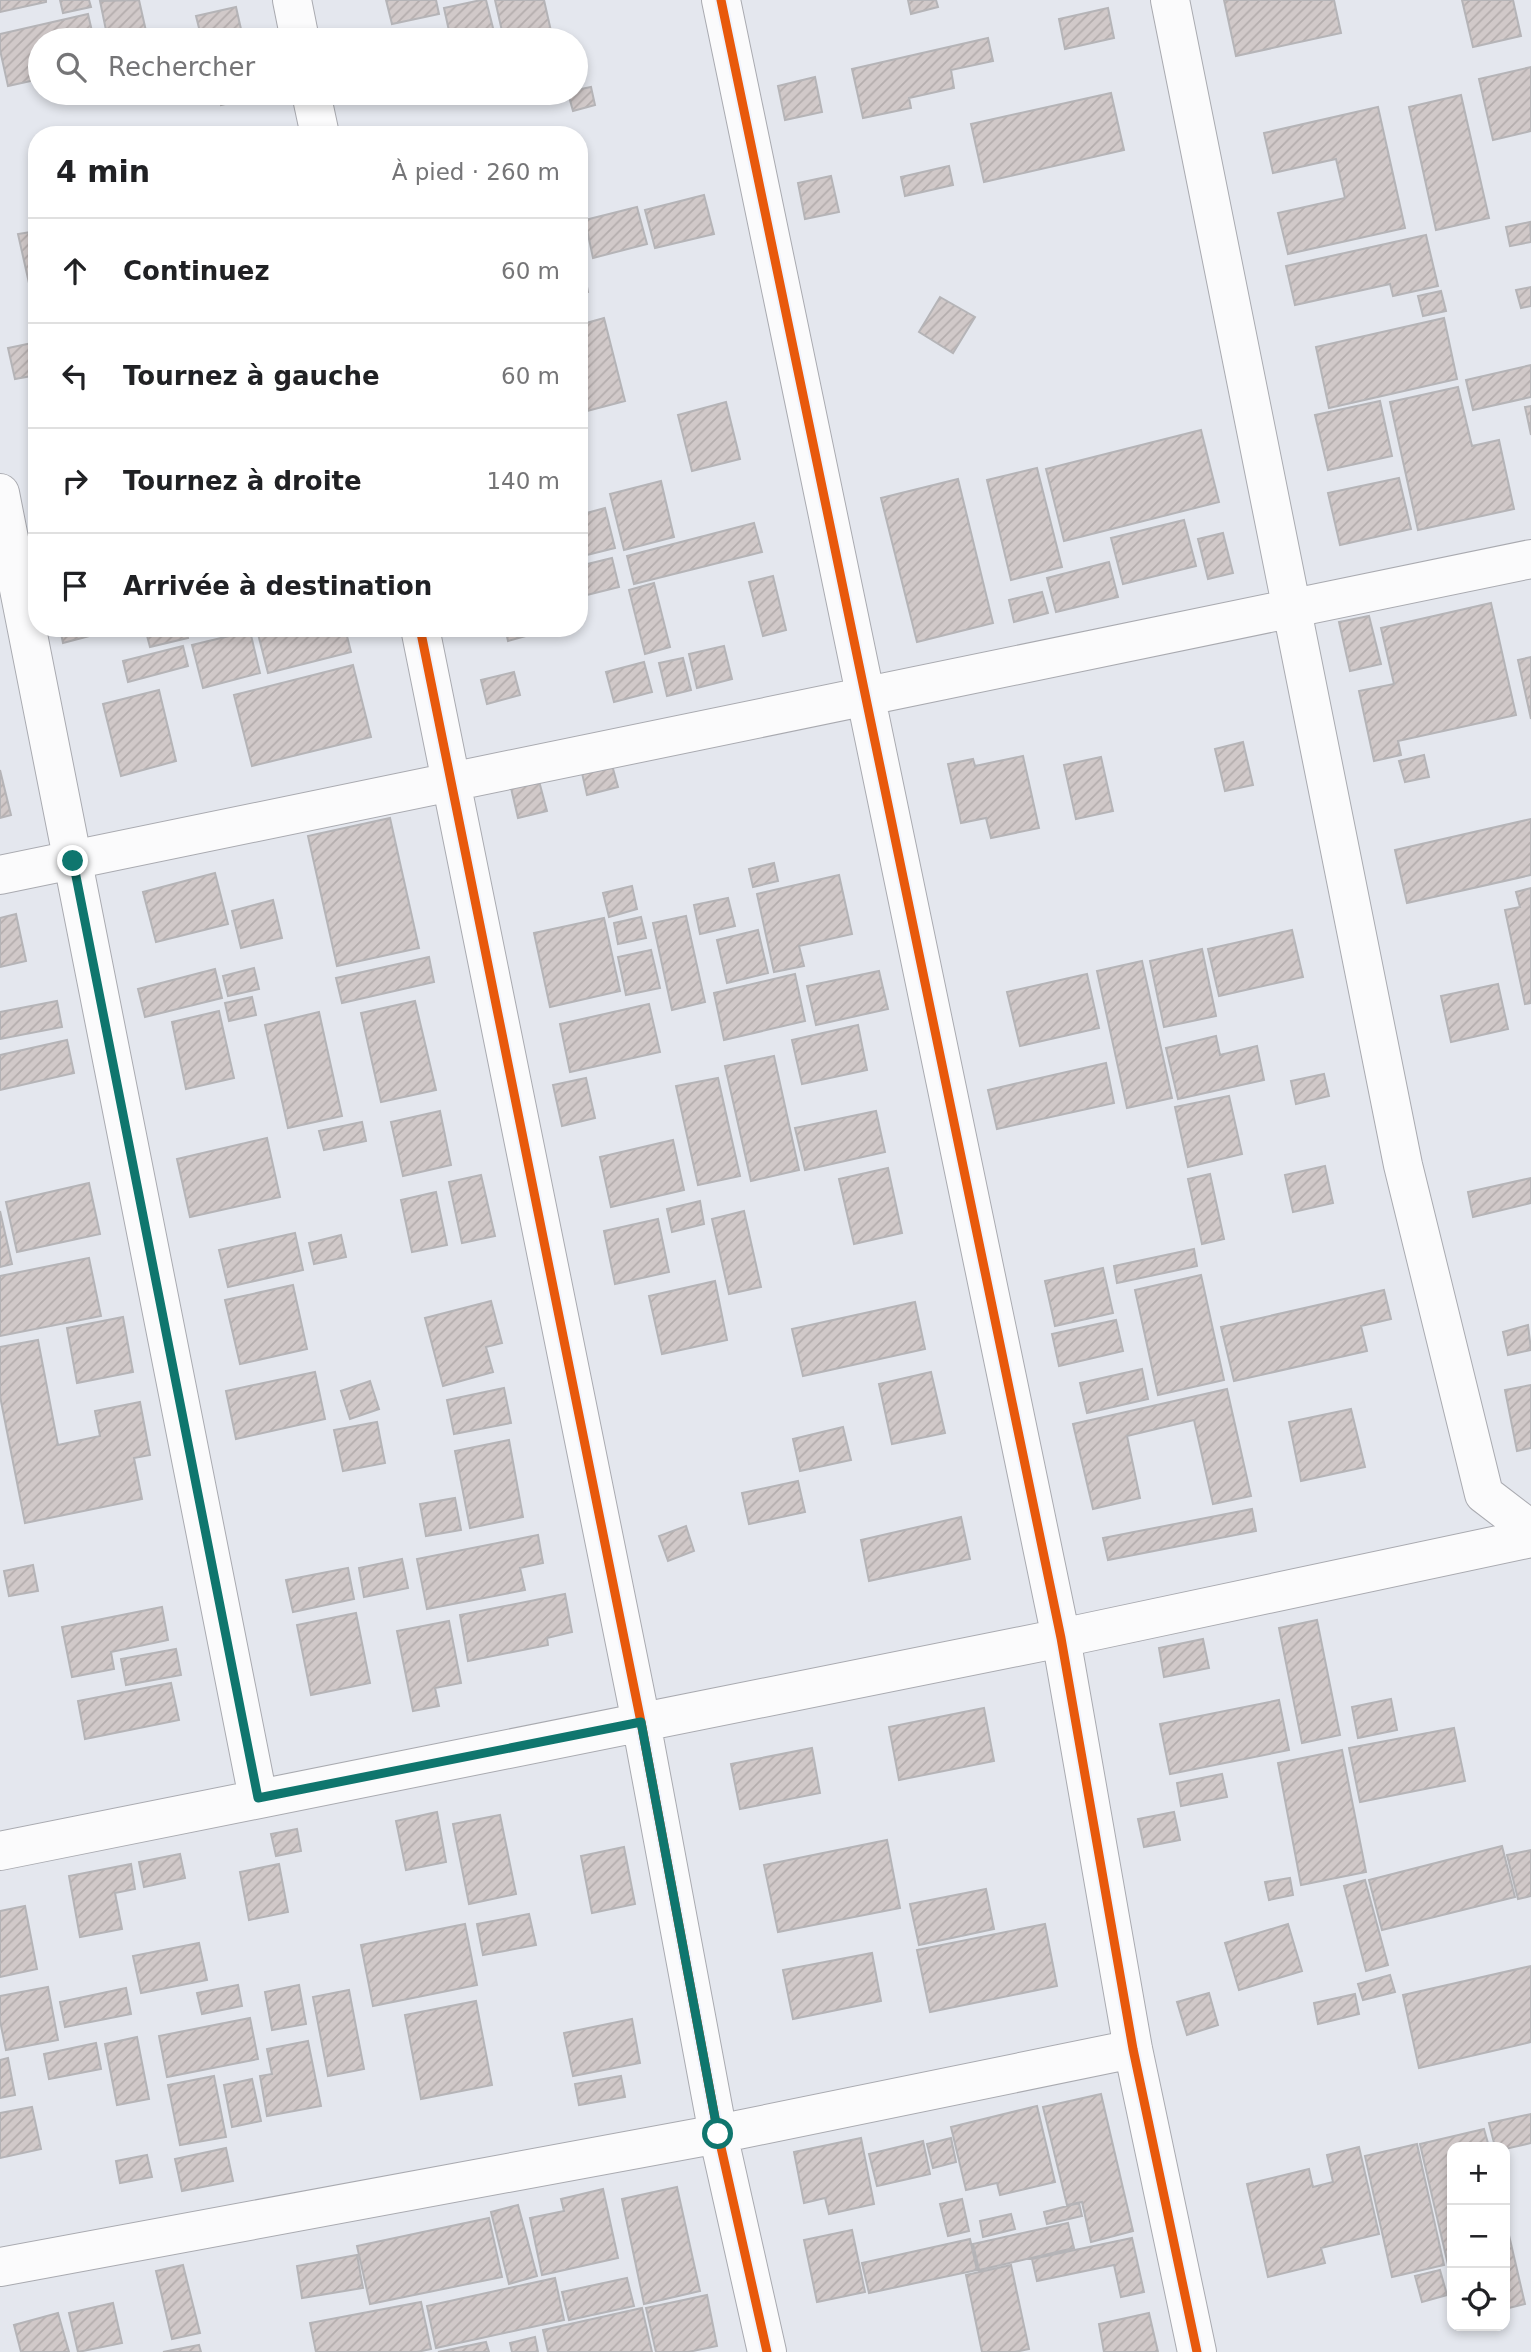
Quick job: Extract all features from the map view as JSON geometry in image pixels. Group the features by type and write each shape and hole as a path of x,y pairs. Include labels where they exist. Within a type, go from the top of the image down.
{"street":[{"path":"292,0 298,28"},
{"path":"721,0 1061,1638 1133,2049 1197,2352"},
{"path":"1170,0 1404,1165 1484,1494 1531,1530"},
{"path":"314,105 318,126"},
{"path":"0,493 28,634"},
{"path":"0,875 1531,559"},
{"path":"29,637 258,1798"},
{"path":"422,637 641,1722 718,2134 766,2352"},
{"path":"0,1851 1061,1638 1531,1538"},
{"path":"0,2267 718,2134 1133,2049"}],"building":[{"path":"0,0 46,0 46,2 0,12"},
{"path":"60,0 89,0 91,7 63,13"},
{"path":"139,0 145,28 106,28 100,1"},
{"path":"386,0 436,0 439,14 392,24"},
{"path":"486,0 493,28 448,28 444,8"},
{"path":"495,0 544,0 550,28 501,28"},
{"path":"908,0 936,0 938,7 911,14"},
{"path":"1224,0 1334,0 1341,33 1236,56"},
{"path":"1462,0 1513,0 1521,36 1473,47"},
{"path":"236,7 241,28 199,28 196,16"},
{"path":"1108,8 1114,38 1065,49 1059,19"},
{"path":"88,14 91,28 28,28 28,82 8,86 0,50 0,34"},
{"path":"988,38 993,61 951,70 954,88 909,98 911,108 863,118 852,69"},
{"path":"1531,67 1531,131 1493,140 1479,79"},
{"path":"815,77 822,112 785,120 778,86"},
{"path":"591,87 595,105 573,111 571,105 588,105 588,88"},
{"path":"1111,93 1124,150 984,182 971,124"},
{"path":"1461,95 1489,218 1436,230 1409,107"},
{"path":"1378,107 1405,228 1288,254 1278,213 1345,198 1336,159 1273,173 1264,133"},
{"path":"949,166 953,185 905,196 901,177"},
{"path":"831,176 839,212 805,219 798,183"},
{"path":"704,195 714,234 655,248 645,210"},
{"path":"637,207 647,244 593,258 588,219"},
{"path":"1530,222 1531,242 1510,246 1506,227"},
{"path":"28,232 28,279 18,234"},
{"path":"1426,235 1438,286 1393,296 1390,284 1295,305 1286,266"},
{"path":"1531,287 1531,306 1521,308 1516,290"},
{"path":"1441,291 1446,311 1423,316 1418,296"},
{"path":"940,297 975,317 953,353 919,332"},
{"path":"604,318 625,401 588,411 588,322"},
{"path":"1444,318 1457,379 1329,408 1316,347"},
{"path":"28,344 28,377 15,379 8,348"},
{"path":"1531,365 1531,397 1473,410 1466,380"},
{"path":"1458,387 1472,446 1499,440 1514,509 1418,530 1390,402"},
{"path":"1380,401 1392,456 1328,470 1315,415"},
{"path":"726,402 740,459 692,471 678,415"},
{"path":"1531,406 1531,435 1525,407"},
{"path":"1201,430 1219,502 1064,541 1046,469"},
{"path":"1037,468 1062,567 1011,580 987,480"},
{"path":"1399,478 1411,529 1340,545 1328,493"},
{"path":"958,479 993,623 917,642 881,498"},
{"path":"661,481 674,537 624,550 610,494"},
{"path":"605,508 615,548 588,555 588,513"},
{"path":"1184,520 1196,566 1123,584 1111,538"},
{"path":"754,523 762,552 634,584 627,556"},
{"path":"1223,533 1233,573 1208,579 1198,539"},
{"path":"612,558 619,587 588,595 588,564"},
{"path":"1109,562 1118,597 1056,612 1047,578"},
{"path":"773,576 786,630 763,636 749,582"},
{"path":"654,583 670,647 645,654 629,590"},
{"path":"1042,592 1048,613 1014,622 1009,600"},
{"path":"1491,603 1516,715 1398,741 1401,755 1374,761 1359,691 1394,684 1381,628"},
{"path":"1369,616 1381,664 1350,671 1339,622"},
{"path":"62,637 86,637 63,643"},
{"path":"147,637 188,637 188,638 150,647"},
{"path":"225,637 251,637 260,673 203,688 192,645"},
{"path":"259,637 347,637 351,652 268,673"},
{"path":"183,646 188,666 128,682 123,661"},
{"path":"724,646 732,679 697,688 689,654"},
{"path":"1531,657 1531,719 1518,660"},
{"path":"683,658 691,690 667,696 659,663"},
{"path":"644,662 652,692 614,702 606,672"},
{"path":"353,665 371,737 252,766 234,695"},
{"path":"514,672 520,695 487,704 481,680"},
{"path":"159,690 176,761 121,776 103,704"},
{"path":"1243,742 1253,785 1225,791 1215,749"},
{"path":"1424,755 1429,777 1405,782 1399,761"},
{"path":"1023,756 1039,828 991,838 986,818 961,823 948,764 973,759 975,766"},
{"path":"1101,757 1113,811 1076,819 1064,765"},
{"path":"612,765 618,787 587,795 582,773"},
{"path":"0,770 11,815 0,818"},
{"path":"539,781 547,811 518,818 511,788"},
{"path":"390,818 419,948 337,966 308,836"},
{"path":"1531,819 1531,875 1407,903 1395,850"},
{"path":"774,863 778,881 753,887 749,869"},
{"path":"215,873 228,924 156,942 143,892"},
{"path":"839,875 852,934 799,946 804,966 774,972 757,894"},
{"path":"632,886 637,909 609,917 603,893"},
{"path":"1531,888 1531,1003 1525,1004 1505,910 1520,907 1516,892"},
{"path":"728,898 735,926 700,934 694,905"},
{"path":"273,900 282,938 241,948 232,911"},
{"path":"16,914 26,961 0,967 0,918"},
{"path":"686,916 705,1002 672,1010 653,923"},
{"path":"641,917 646,938 618,944 614,923"},
{"path":"604,918 620,991 550,1007 534,933"},
{"path":"758,930 768,973 727,983 717,940"},
{"path":"1292,930 1303,977 1219,996 1208,949"},
{"path":"1202,949 1216,1016 1164,1027 1150,961"},
{"path":"651,950 660,988 626,995 618,957"},
{"path":"429,957 434,982 342,1003 336,978"},
{"path":"1142,961 1172,1098 1127,1108 1097,971"},
{"path":"254,968 259,989 228,996 223,976"},
{"path":"215,969 222,998 145,1017 138,989"},
{"path":"879,971 888,1009 816,1025 807,986"},
{"path":"795,974 805,1021 724,1040 714,993"},
{"path":"1087,974 1099,1028 1020,1046 1007,992"},
{"path":"1498,984 1508,1029 1451,1042 1441,996"},
{"path":"252,997 256,1015 229,1021 225,1003"},
{"path":"57,1001 62,1027 0,1039 0,1012"},
{"path":"415,1001 436,1090 381,1102 361,1013"},
{"path":"649,1004 660,1052 570,1072 560,1024"},
{"path":"219,1011 234,1078 186,1089 172,1022"},
{"path":"319,1012 342,1116 288,1128 265,1025"},
{"path":"858,1025 867,1070 802,1084 792,1040"},
{"path":"1216,1036 1220,1055 1257,1046 1264,1080 1178,1099 1166,1048"},
{"path":"67,1040 74,1073 0,1090 0,1055"},
{"path":"774,1056 799,1170 751,1181 725,1066"},
{"path":"1106,1063 1114,1103 997,1129 988,1090"},
{"path":"1324,1074 1329,1096 1296,1104 1291,1081"},
{"path":"586,1078 595,1118 562,1126 553,1085"},
{"path":"718,1078 740,1176 698,1185 676,1086"},
{"path":"1229,1096 1242,1154 1188,1167 1175,1107"},
{"path":"440,1111 451,1165 403,1176 391,1122"},
{"path":"876,1111 885,1152 805,1170 795,1128"},
{"path":"362,1122 366,1141 324,1150 319,1131"},
{"path":"267,1138 280,1197 190,1217 177,1159"},
{"path":"673,1140 684,1190 611,1207 600,1157"},
{"path":"1325,1166 1333,1203 1293,1212 1285,1175"},
{"path":"888,1168 902,1233 854,1244 839,1179"},
{"path":"1210,1174 1224,1239 1202,1244 1188,1179"},
{"path":"481,1175 495,1236 462,1243 449,1182"},
{"path":"1531,1178 1531,1203 1473,1217 1468,1192"},
{"path":"89,1183 100,1234 17,1252 6,1202"},
{"path":"436,1192 447,1245 412,1252 401,1200"},
{"path":"700,1201 704,1224 672,1232 667,1209"},
{"path":"0,1211 12,1264 0,1267"},
{"path":"744,1211 761,1287 729,1294 712,1219"},
{"path":"658,1219 669,1272 615,1284 604,1231"},
{"path":"295,1233 303,1270 228,1287 219,1250"},
{"path":"341,1235 346,1257 314,1264 309,1243"},
{"path":"1194,1249 1197,1266 1117,1283 1114,1266"},
{"path":"89,1258 101,1316 0,1336 0,1276"},
{"path":"1103,1268 1113,1313 1055,1326 1045,1281"},
{"path":"1201,1275 1224,1380 1158,1395 1135,1290"},
{"path":"715,1281 727,1340 662,1354 649,1296"},
{"path":"293,1285 307,1349 240,1364 225,1300"},
{"path":"1384,1290 1391,1319 1361,1326 1367,1351 1234,1381 1221,1327"},
{"path":"491,1301 502,1343 486,1347 493,1372 443,1386 425,1318"},
{"path":"915,1302 925,1349 803,1376 792,1329"},
{"path":"123,1317 133,1372 77,1383 67,1328"},
{"path":"1116,1320 1123,1351 1059,1366 1052,1334"},
{"path":"1528,1325 1531,1350 1508,1355 1503,1332"},
{"path":"38,1340 58,1445 100,1436 95,1411 140,1402 150,1455 134,1458 142,1499 25,1523 0,1396 0,1347"},
{"path":"1142,1369 1148,1399 1087,1413 1080,1383"},
{"path":"315,1372 325,1419 236,1439 226,1391"},
{"path":"931,1372 945,1433 892,1444 879,1384"},
{"path":"370,1381 379,1409 350,1419 341,1391"},
{"path":"1531,1385 1531,1448 1517,1451 1505,1390"},
{"path":"504,1388 511,1423 454,1434 447,1400"},
{"path":"1227,1389 1251,1496 1213,1504 1194,1420 1127,1436 1140,1498 1093,1509 1073,1424"},
{"path":"1351,1409 1365,1467 1301,1481 1289,1422"},
{"path":"377,1422 385,1463 343,1471 334,1430"},
{"path":"843,1427 851,1460 800,1471 793,1439"},
{"path":"509,1440 523,1517 470,1528 455,1451"},
{"path":"798,1481 805,1512 749,1524 742,1493"},
{"path":"455,1498 461,1530 426,1536 420,1504"},
{"path":"1252,1509 1256,1531 1108,1560 1103,1538"},
{"path":"961,1517 970,1559 869,1581 861,1540"},
{"path":"686,1526 694,1551 668,1561 659,1536"},
{"path":"538,1535 543,1563 520,1568 525,1590 427,1609 417,1559"},
{"path":"402,1559 408,1588 364,1597 359,1568"},
{"path":"33,1565 38,1591 9,1596 4,1571"},
{"path":"348,1568 354,1599 293,1612 286,1580"},
{"path":"565,1594 572,1632 547,1638 548,1645 468,1661 460,1615"},
{"path":"162,1607 168,1640 111,1652 114,1669 72,1677 62,1627"},
{"path":"356,1613 370,1683 311,1695 297,1625"},
{"path":"1317,1620 1340,1735 1302,1743 1279,1628"},
{"path":"449,1621 461,1683 435,1688 439,1706 413,1711 397,1631"},
{"path":"1203,1639 1209,1668 1164,1677 1159,1648"},
{"path":"176,1649 181,1675 126,1685 121,1659"},
{"path":"171,1683 179,1720 85,1739 78,1701"},
{"path":"1391,1699 1397,1730 1358,1738 1352,1707"},
{"path":"1279,1700 1289,1750 1170,1774 1160,1724"},
{"path":"984,1708 994,1761 899,1780 889,1727"},
{"path":"1454,1728 1465,1781 1360,1802 1349,1748"},
{"path":"812,1748 820,1793 740,1809 731,1764"},
{"path":"1342,1750 1366,1872 1301,1885 1278,1763"},
{"path":"1222,1774 1227,1797 1181,1806 1177,1783"},
{"path":"437,1812 446,1862 406,1870 396,1821"},
{"path":"1174,1812 1180,1840 1144,1847 1138,1819"},
{"path":"500,1815 516,1894 469,1904 453,1824"},
{"path":"297,1829 301,1851 276,1856 271,1834"},
{"path":"887,1840 900,1908 778,1932 764,1865"},
{"path":"1502,1846 1515,1897 1382,1930 1369,1880"},
{"path":"624,1847 635,1904 592,1913 581,1856"},
{"path":"1531,1850 1531,1896 1518,1899 1507,1855"},
{"path":"180,1854 185,1878 144,1887 139,1862"},
{"path":"131,1864 135,1889 115,1893 122,1929 80,1937 69,1876"},
{"path":"279,1864 288,1912 249,1920 240,1872"},
{"path":"1290,1878 1293,1895 1269,1900 1265,1882"},
{"path":"1365,1880 1388,1965 1366,1971 1344,1886"},
{"path":"986,1889 994,1929 919,1945 910,1904"},
{"path":"25,1906 37,1969 0,1977 0,1911"},
{"path":"529,1914 536,1945 483,1955 477,1924"},
{"path":"465,1924 477,1985 373,2006 361,1945"},
{"path":"1045,1924 1057,1986 930,2012 917,1950"},
{"path":"1288,1924 1302,1971 1239,1990 1225,1943"},
{"path":"199,1943 207,1980 141,1993 133,1956"},
{"path":"872,1953 881,2001 793,2019 783,1970"},
{"path":"1531,1966 1531,2042 1419,2068 1403,1995"},
{"path":"1390,1975 1395,1992 1363,2000 1358,1984"},
{"path":"238,1985 242,2006 202,2014 197,1993"},
{"path":"299,1985 306,2024 272,2030 265,1992"},
{"path":"48,1987 58,2040 6,2050 0,2021 0,1996"},
{"path":"126,1988 131,2014 65,2027 60,2002"},
{"path":"349,1990 364,2069 328,2076 313,1997"},
{"path":"1209,1993 1218,2025 1187,2035 1177,2002"},
{"path":"1355,1994 1359,2014 1318,2024 1314,2003"},
{"path":"476,2001 492,2085 421,2099 405,2015"},
{"path":"250,2018 258,2059 167,2077 159,2036"},
{"path":"632,2019 640,2063 573,2076 564,2033"},
{"path":"137,2037 149,2099 117,2105 105,2044"},
{"path":"308,2041 321,2106 267,2116 260,2076 272,2074 267,2049"},
{"path":"96,2043 101,2069 49,2079 44,2054"},
{"path":"8,2058 15,2095 0,2098 0,2060"},
{"path":"214,2076 226,2137 180,2145 168,2085"},
{"path":"621,2076 625,2097 579,2105 575,2084"},
{"path":"252,2079 261,2121 232,2127 224,2085"},
{"path":"1101,2094 1133,2231 1091,2242 1082,2202 1067,2205 1043,2107"},
{"path":"1037,2106 1055,2182 1000,2195 997,2183 966,2190 951,2127"},
{"path":"32,2107 41,2149 0,2158 0,2113"},
{"path":"1531,2114 1531,2143 1510,2148 1510,2142 1494,2142 1489,2123"},
{"path":"1484,2129 1488,2142 1447,2142 1447,2260 1420,2144"},
{"path":"861,2138 874,2204 829,2214 825,2198 804,2203 794,2152"},
{"path":"951,2138 956,2162 933,2168 927,2144"},
{"path":"923,2141 930,2174 877,2186 869,2154"},
{"path":"1417,2144 1444,2265 1392,2277 1365,2156"},
{"path":"1359,2147 1379,2234 1321,2248 1325,2263 1268,2277 1247,2184 1309,2169 1313,2187 1333,2182 1327,2155"},
{"path":"226,2148 233,2181 182,2191 175,2159"},
{"path":"147,2155 152,2177 120,2183 116,2161"},
{"path":"677,2187 700,2291 644,2304 622,2199"},
{"path":"603,2189 618,2258 542,2275 530,2218 564,2211 561,2199"},
{"path":"962,2199 969,2231 948,2236 940,2204"},
{"path":"1079,2203 1082,2216 1047,2224 1044,2212"},
{"path":"518,2205 537,2276 509,2284 491,2212"},
{"path":"1011,2214 1015,2229 983,2237 980,2221"},
{"path":"489,2218 502,2277 370,2304 357,2246"},
{"path":"1068,2223 1074,2248 979,2270 973,2244"},
{"path":"852,2230 865,2292 817,2302 804,2240"},
{"path":"1132,2238 1144,2292 1121,2297 1114,2265 1037,2281 1032,2259"},
{"path":"970,2239 977,2270 869,2293 862,2263"},
{"path":"1510,2240 1525,2304 1510,2308"},
{"path":"357,2255 363,2288 302,2298 297,2266"},
{"path":"183,2265 200,2333 172,2339 156,2271"},
{"path":"1011,2265 1029,2349 1015,2352 982,2352 966,2275"},
{"path":"1440,2270 1447,2295 1422,2302 1415,2276"},
{"path":"555,2278 564,2320 436,2348 427,2306"},
{"path":"627,2278 634,2306 569,2320 562,2292"},
{"path":"707,2295 717,2346 688,2352 656,2352 646,2308"},
{"path":"421,2302 431,2349 417,2352 316,2352 310,2323"},
{"path":"113,2303 122,2343 78,2352 69,2313"},
{"path":"642,2308 652,2352 548,2352 543,2330"},
{"path":"58,2313 69,2352 21,2352 14,2325"},
{"path":"1149,2313 1158,2352 1104,2352 1099,2324"},
{"path":"535,2337 538,2352 512,2352 510,2343"},
{"path":"486,2342 489,2352 438,2352"},
{"path":"199,2345 201,2352 163,2352"}],"cycle path":[{"path":"721,0 1061,1638 1133,2049 1197,2352"},
{"path":"422,637 641,1722 718,2134 767,2352"}],"route":[{"path":"73,861 258,1798 641,1722 718,2134"}]}
